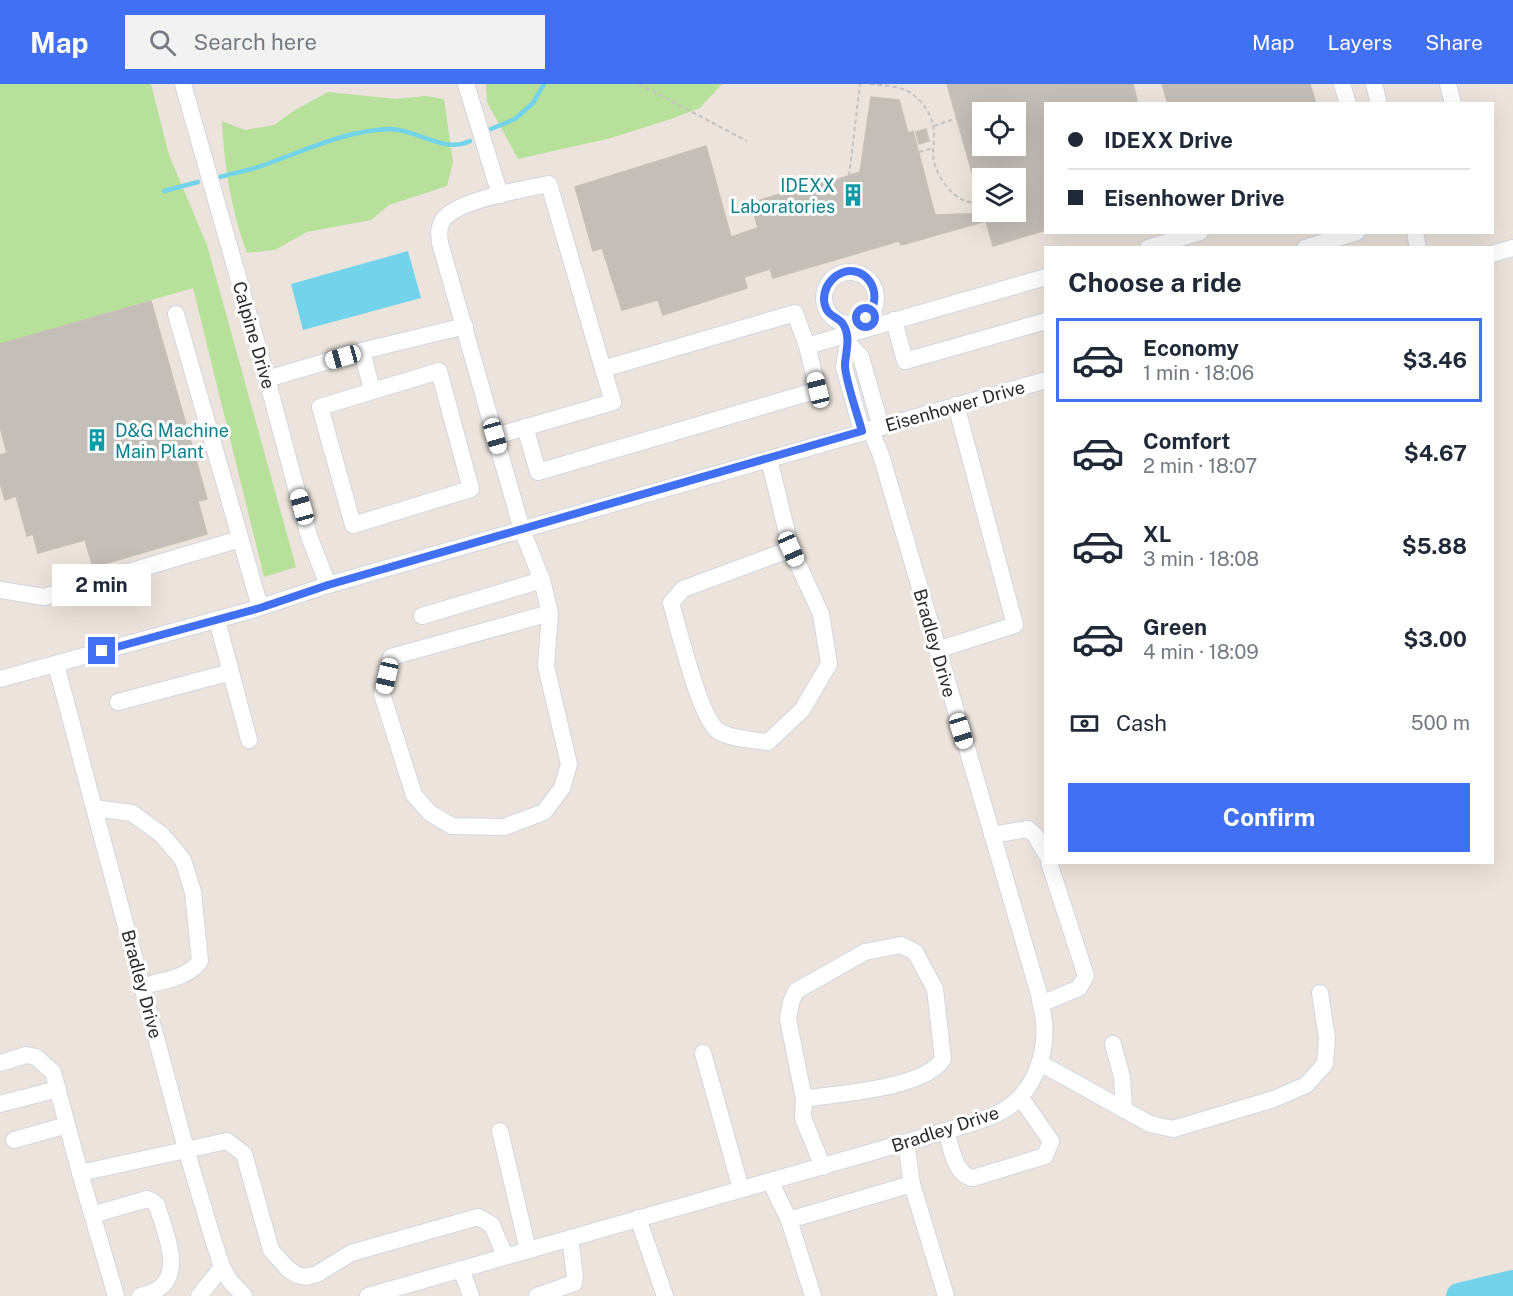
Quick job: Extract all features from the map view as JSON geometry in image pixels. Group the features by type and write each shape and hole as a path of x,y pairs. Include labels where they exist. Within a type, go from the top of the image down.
{"street":[{"name":"Calpine Drive","path":"183,84 309,536 328,585"},
{"path":"466,84 500,195"},
{"path":"1342,84 1347,102"},
{"path":"1374,84 1378,102"},
{"path":"1448,84 1452,102"},
{"path":"495,436 613,402 549,184 459,207 444,218 439,228 440,243 465,326 495,436 522,530 542,580 550,614 546,666 569,764 562,788 544,812 504,827 452,826 430,813 414,795 382,694 391,657 550,614"},
{"path":"1154,246 1194,234"},
{"path":"1312,246 1350,234"},
{"path":"1494,253 1513,248"},
{"path":"807,346 1044,278"},
{"path":"525,427 538,472 818,390 807,346 795,313 603,369"},
{"path":"176,314 260,608"},
{"path":"894,320 905,361 1044,322"},
{"path":"267,379 362,351 465,326"},
{"name":"Bradley Drive","path":"368,1296 403,1291 461,1269 946,1131 1003,1111 1021,1098 1040,1063 1043,1052 1044,1022 1041,1004 881,455 844,367 846,333"},
{"path":"362,351 372,390"},
{"path":"439,371 471,489 353,525 320,406 372,390 439,371"},
{"name":"Eisenhower Drive","path":"0,679 260,608 328,585 1044,381"},
{"path":"937,650 1015,625 956,405"},
{"path":"769,459 791,549 821,615 829,664 802,710 768,742 742,739 717,730 700,703 671,603 684,589 791,549"},
{"path":"0,590 44,597 240,539"},
{"path":"422,616 542,580"},
{"path":"217,620 249,740"},
{"name":"Bradley Drive","path":"56,664 186,1149 222,1267 230,1281 244,1296"},
{"path":"118,702 231,672"},
{"path":"94,808 132,813 162,835 183,860 193,892 200,961 196,968 176,977 143,986"},
{"path":"992,836 1028,829 1035,835 1044,851"},
{"path":"1041,1004 1079,988 1086,976 1050,864"},
{"path":"804,1099 904,1083 938,1068 944,1059 935,989 915,952 901,945 865,952 796,991 791,1002 788,1018 804,1099 803,1118 823,1167"},
{"path":"1040,1063 1150,1124 1173,1129 1274,1099 1306,1085 1325,1064 1327,1038 1320,993"},
{"path":"1113,1044 1122,1077 1124,1110"},
{"path":"703,1053 741,1189"},
{"path":"0,1063 26,1054 36,1057 53,1072 116,1296"},
{"path":"0,1104 58,1089"},
{"path":"946,1131 959,1171 967,1177 973,1178 1046,1156 1051,1142 1021,1098"},
{"path":"14,1140 67,1125"},
{"path":"500,1131 528,1250"},
{"path":"80,1173 227,1141 244,1154 271,1250 288,1269 297,1275 317,1274 351,1253 478,1217 492,1225 505,1257"},
{"path":"906,1143 912,1184 946,1296"},
{"path":"770,1181 789,1220 813,1296"},
{"path":"789,1220 912,1184"},
{"path":"92,1215 147,1199 157,1205 172,1256 169,1278 157,1290 140,1296"},
{"path":"638,1218 665,1296"},
{"path":"537,1296 574,1283 576,1276 570,1238"},
{"path":"199,1296 222,1267"},
{"path":"461,1269 471,1296"}],"path":[{"path":"639,84 747,141"},
{"path":"849,176 860,84"},
{"path":"870,84 902,89 924,105 933,126 935,167 947,186 961,200 972,202"},
{"path":"933,126 957,118"},
{"path":"919,152 933,148"}],"green space":[{"path":"0,84 151,84 169,155 207,245 296,567 264,577 193,288 0,344"},
{"path":"486,84 722,84 700,108 671,119 611,138 518,159 487,102"},
{"path":"328,92 396,99 426,96 444,99 453,162 447,186 389,205 371,220 307,232 275,250 247,253 229,188 222,121 245,130 274,125 295,110"}],"water":[{"path":"408,251 421,298 303,330 291,284"}],"building":[{"name":"IDEXX Laboratories","path":"947,84 1133,84 1138,102 1044,102 1044,231 993,246 986,222 1026,222 1026,168 972,168 972,173"},
{"path":"1162,84 1310,84 1315,102 1167,102"},
{"name":"IDEXX Laboratories","path":"871,97 899,100 908,133 913,131 935,215 972,214 972,222 982,222 901,245 899,241 773,278 770,269 744,277 747,288 663,315 658,300 622,310 602,248 593,251 575,187 706,146 731,237 758,228 751,203 860,172"},
{"path":"926,129 929,141 919,144 916,132"},
{"name":"D&G Machine Main Plant","path":"151,301 207,499 198,501 207,534 93,567 85,540 38,553 33,534 27,536 16,496 5,500 0,483 0,455 7,453 0,427 0,344"}],"waterway":[{"path":"491,129 515,119 533,103 544,84"},
{"path":"220,177 256,168 340,137 373,130 400,130 451,145 470,141"},
{"path":"164,191 198,182"},
{"path":"1459,1296 1513,1283"}],"place":[{"name":"IDEXX Laboratories","path":"853,195"},
{"name":"D&G Machine Main Plant","path":"97,440"}],"route":[{"path":"102,651 252,610 328,585 862,431 844,367 849,343 842,323 829,313 825,306 825,290 835,277 851,272 867,278 873,285 876,294 875,303 866,318"}]}
